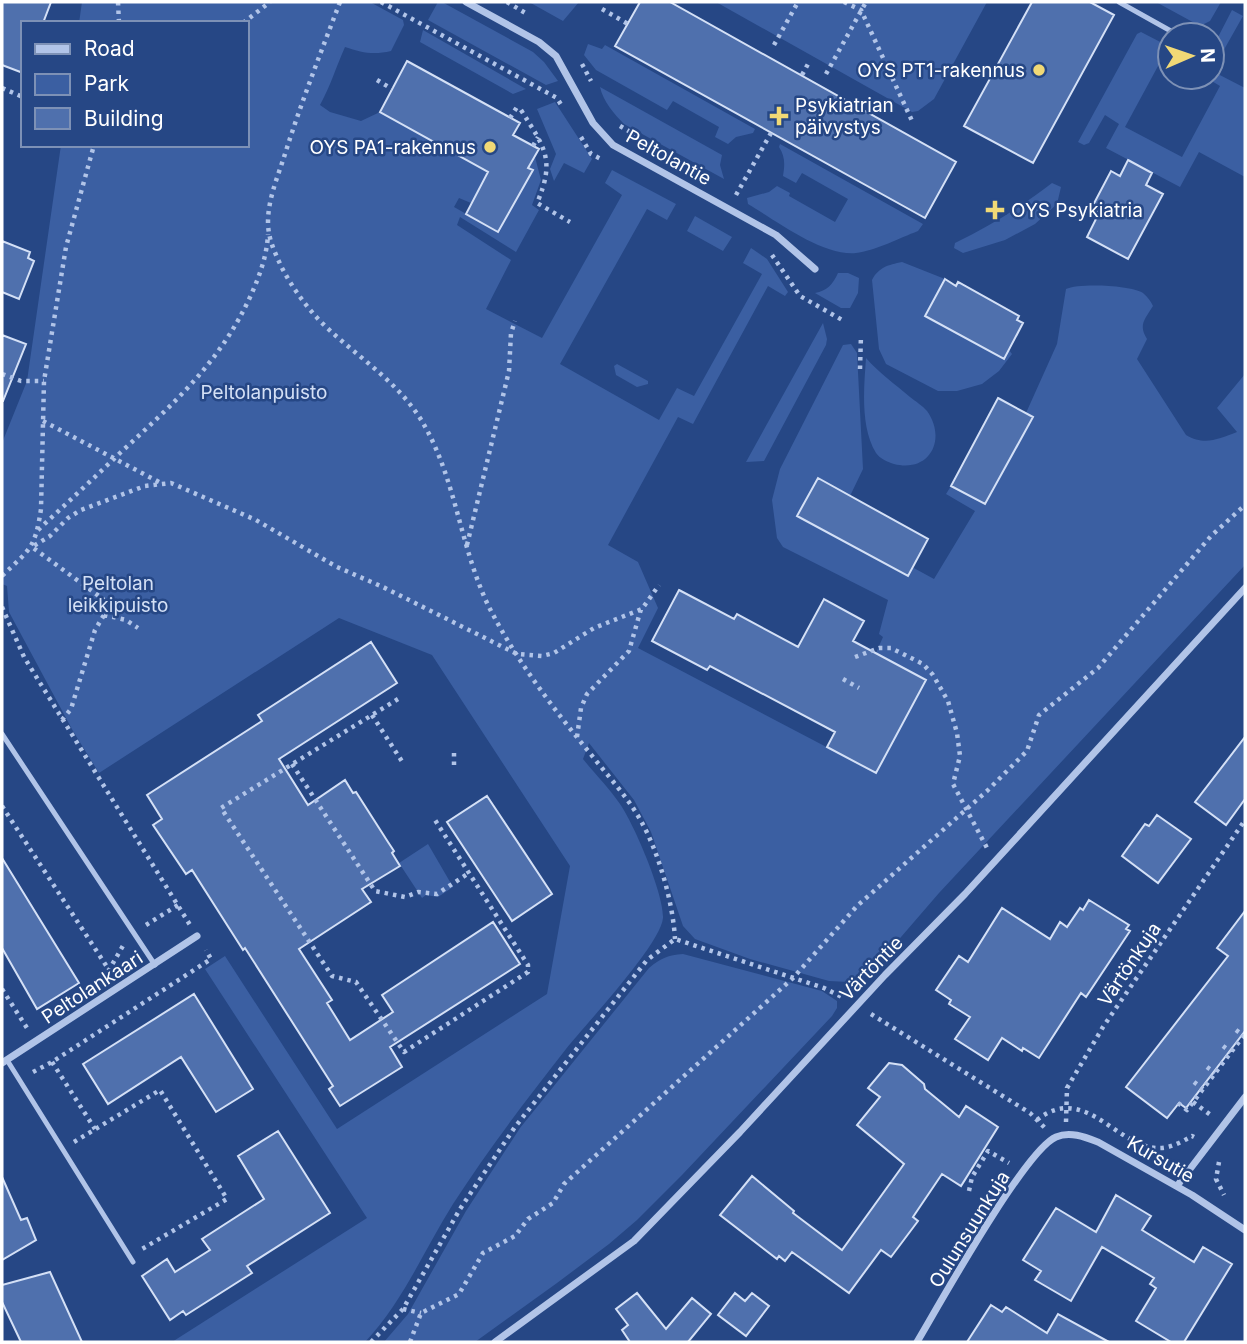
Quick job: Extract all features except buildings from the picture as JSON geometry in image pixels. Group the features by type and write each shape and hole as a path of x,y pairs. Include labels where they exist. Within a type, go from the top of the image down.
{"street":[{"name":"Peltolantie","path":"466,2 539,42 556,56 593,123 613,145 776,235 815,269"},
{"name":"Värtöntie","path":"495,1342 634,1241 996,860 1245,588"},
{"name":"Peltolankaari","path":"4,1061 197,936"},
{"path":"1177,1186 1245,1097"},
{"name":"Kursutie","path":"1054,1137 1082,1136 1098,1142 1177,1186 1245,1230"},
{"name":"Oulunsuunkuja","path":"917,1342 999,1207 1035,1154 1054,1137"}],"lane":[{"path":"1119,2 1156,23"},
{"path":"2,734 155,965"},
{"path":"4,1061 63,1149 131,1259"}],"path":[{"path":"118,2 119,21"},
{"path":"246,21 270,2"},
{"path":"38,530 175,403 221,350 238,323 257,283 267,250 272,192 296,117 340,2"},
{"path":"507,2 528,15"},
{"path":"774,45 799,2"},
{"path":"844,2 861,10 913,122"},
{"path":"826,74 866,2"},
{"path":"602,9 628,24"},
{"path":"576,54 593,85"},
{"path":"802,75 808,64"},
{"path":"377,80 392,89"},
{"path":"2,88 21,95"},
{"path":"510,118 519,108 544,147 547,180 537,203 570,222"},
{"path":"616,123 668,154"},
{"path":"729,208 771,133"},
{"path":"533,146 538,137"},
{"path":"32,547 41,509 44,381 66,247 93,147"},
{"path":"726,186 737,193"},
{"path":"268,222 272,249 293,288 320,321 401,392 437,447 488,605 517,653 642,822 666,884 674,914 675,939"},
{"path":"467,545 509,371 510,333 515,321"},
{"path":"860,369 861,335"},
{"path":"2,373 21,382 44,381"},
{"path":"43,421 160,482"},
{"path":"2,576 32,547 81,510 160,482 172,483 256,520 337,568 383,587 517,653 542,656 554,653 594,628 642,609"},
{"path":"403,1309 421,1313 458,1294 483,1253 515,1236 528,1220 553,1203 564,1184 793,978 857,906 967,811 1027,751 1039,715 1098,668 1211,536 1245,505"},
{"path":"32,547 103,598 104,615 95,630 71,709 62,720"},
{"path":"577,737 581,708 587,694 629,651 642,609 659,585"},
{"path":"2,607 24,657 197,936"},
{"path":"104,615 126,620 138,628"},
{"path":"855,657 879,648 891,648 923,664 933,675 953,714 960,756 953,784 996,860"},
{"path":"843,679 859,688"},
{"path":"398,699 221,808 332,976 356,982 404,1052 528,972 528,965 436,820"},
{"path":"372,715 403,762"},
{"path":"454,753 454,768"},
{"path":"292,764 375,891 405,897 418,892 437,894 470,873"},
{"path":"2,806 110,970"},
{"name":"Värtönkuja","path":"1065,1135 1066,1088 1103,1027 1245,820"},
{"path":"94,981 110,970 126,940 178,905"},
{"path":"675,939 824,988 857,1005 1030,1113 1054,1137"},
{"path":"371,1342 403,1309 460,1209 515,1127 648,960 675,939"},
{"path":"18,1079 52,1062 211,959"},
{"path":"2,989 27,1028"},
{"path":"19,1032 37,1021"},
{"path":"1178,1103 1187,1110 1244,1035 1236,1030"},
{"path":"1223,1046 1231,1052"},
{"path":"52,1062 95,1129"},
{"path":"1207,1067 1215,1073"},
{"path":"1194,1082 1203,1089"},
{"path":"63,1149 160,1090 227,1199 131,1259"},
{"path":"1193,1102 1224,1125"},
{"path":"1037,1120 1053,1111 1076,1110 1100,1118 1144,1146 1164,1148 1192,1136 1221,1156 1216,1169 1216,1179 1225,1196"},
{"path":"969,1191 972,1177 988,1151 1023,1172"},
{"path":"410,1342 421,1313"}],"green space":[{"path":"82,2 370,2 403,20 404,25 391,51 368,53 345,47 320,105 330,112 361,121 380,112 488,172 471,203 459,198 454,207 498,232 532,171 528,168 535,157 541,180 532,205 539,210 516,252 460,217 457,225 511,260 486,309 542,338 622,195 605,183 612,170 676,204 667,220 647,209 560,364 659,420 677,388 694,396 762,274 743,263 751,248 767,259 788,292 785,296 768,286 693,424 678,417 608,545 638,562 658,608 638,648 876,773 926,680 876,653 883,637 879,634 888,600 783,547 777,538 772,500 780,469 843,345 851,344 857,353 863,469 850,496 818,478 798,516 907,576 912,567 934,579 975,511 946,494 951,486 986,504 1032,418 1026,413 1057,344 1066,289 1082,286 1116,287 1136,290 1148,298 1153,306 1144,322 1143,330 1147,339 1137,359 1186,435 1205,441 1237,432 1217,408 1245,374 1245,565 864,976 849,982 829,981 750,959 695,939 683,926 651,832 634,800 589,743 583,759 620,804 647,860 662,907 663,918 659,930 637,964 566,1049 494,1145 453,1204 391,1310 365,1342 172,1342 367,1218 205,969 225,956 337,1129 547,994 570,866 432,655 339,618 99,773 73,731 9,612 7,586 2,584 2,443 27,381 61,147 248,147 248,21 79,21"},
{"path":"438,2 533,52 558,81 546,85 428,20"},
{"path":"529,2 579,2 563,21"},
{"path":"716,2 987,2 934,99 918,111 912,112"},
{"path":"1156,2 1221,2 1210,21 1191,21"},
{"path":"1232,10 1243,16 1226,46 1226,22"},
{"path":"423,30 526,89 513,94 420,42"},
{"path":"1141,32 1156,40 1156,70 1125,127 1182,157 1217,91 1226,91 1226,78 1245,88 1245,177 1199,152 1180,187 1106,148 1119,124 1105,115 1089,143 1084,145 1078,142 1137,34"},
{"path":"588,44 602,49 605,45 755,129 753,133 736,137 728,144 715,137 719,127 673,101 667,110 596,70 584,55"},
{"path":"600,87 722,155 720,165 724,179 624,124 606,102"},
{"path":"555,102 592,159 584,173 564,163 554,181 550,169 556,154 537,109"},
{"path":"780,144 923,224 918,231 856,253 829,249 800,236 748,204 747,198 769,192 777,186 790,193 789,196 835,222 848,199 802,173 796,183 783,176 784,160"},
{"path":"1052,183 1061,187 1057,204 1035,224 1005,240 963,253 954,248 955,243 1005,216"},
{"path":"695,216 732,237 723,251 687,231"},
{"path":"902,262 945,279 925,316 1003,359 1009,350 1012,354 999,371 982,384 957,391 938,391 886,364 879,349 872,280 884,267"},
{"path":"838,273 848,273 859,278 858,293 850,308 841,308 815,293 829,286"},
{"path":"823,323 826,345 764,461 746,462"},
{"path":"866,358 925,409 933,422 935,442 926,459 907,465 894,464 878,455 871,443 865,419"},
{"path":"617,364 648,381 648,384 637,387 616,375 614,366"},
{"path":"428,844 453,887 438,897 426,895 422,898 399,863"},
{"path":"683,954 822,991 837,1001 837,1008 637,1220 557,1283 475,1342 384,1342 408,1314 466,1211 520,1128 649,968 665,958"}],"place":[{"name":"OYS PT1-rakennus","path":"1039,70"},
{"name":"Psykiatrian päivystys","path":"779,116"},
{"name":"OYS PA1-rakennus","path":"490,147"},
{"name":"OYS Psykiatria","path":"995,210"}],"park label":[{"name":"Peltolanpuisto","path":"264,392"},
{"name":"Peltolan leikkipuisto","path":"118,594"}]}
